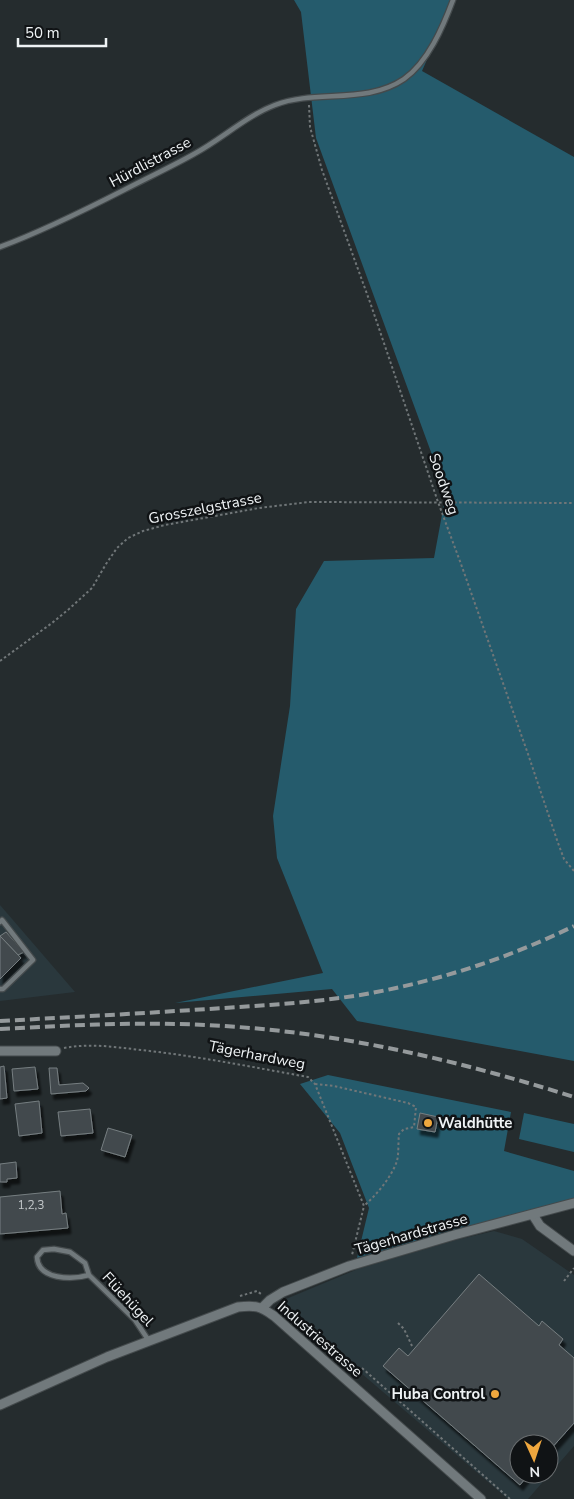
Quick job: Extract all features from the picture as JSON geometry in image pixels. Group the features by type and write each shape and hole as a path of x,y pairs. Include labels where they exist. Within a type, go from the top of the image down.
{"street":[{"path":"0,1051 56,1052"},
{"name":"Tägerhardstrasse","path":"262,1308 283,1292 349,1266 454,1235 574,1203"},
{"path":"532,1215 540,1226 574,1251"},
{"name":"Industriestrasse","path":"0,1405 107,1357 238,1307 262,1308 274,1316 481,1499"}],"lane":[{"name":"Hürdlistrasse","path":"0,247 36,233 151,177 196,153 268,107 286,101 351,95 373,92 389,87 403,79 424,59 453,0"},
{"path":"0,922 2,920 33,960 3,989 0,989"},
{"name":"Flüehügel","path":"88,1275 78,1278 51,1275 40,1267 37,1257 43,1250 54,1249 70,1252 85,1263 88,1275 135,1320 149,1341"}],"path":[{"name":"Soodweg","path":"308,98 310,127 322,170 371,305 558,843 564,859 574,872"},
{"name":"Grosszelgstrasse","path":"0,661 70,609 92,588 117,548 128,538 164,525 259,508 309,502 574,503"},
{"name":"Tägerhardweg","path":"56,1052 81,1045 107,1046 220,1060 308,1077 315,1084 364,1206"},
{"path":"315,1084 334,1086 408,1103 416,1107 414,1127 404,1129 399,1134 397,1160 391,1172 375,1195 364,1206 349,1266"},
{"path":"564,1281 574,1268"},
{"path":"398,1323 404,1329 412,1346"},
{"path":"362,1368 510,1499"}],"shaded area":[{"path":"294,0 453,0 422,71 574,157 574,1061 357,1021 332,989 175,1003 323,973 277,858 273,816 290,706 296,609 324,561 434,558 446,493 316,138 301,12"},
{"path":"0,905 75,992 0,1001"},
{"path":"328,1075 511,1112 504,1151 574,1171 574,1199 357,1258 369,1208 340,1133 300,1084"},
{"path":"524,1113 574,1124 574,1152 519,1139"},
{"path":"494,1231 522,1239 574,1275 574,1446 559,1463 559,1434 509,1434 509,1484 541,1484 528,1499 508,1499 285,1308 286,1299 358,1269 456,1240"}],"building":[{"path":"6,932 24,952 18,955 0,936"},
{"path":"0,936 21,958 0,979"},
{"path":"4,1066 7,1098 0,1099 0,1067"},
{"path":"35,1067 38,1089 14,1091 12,1069"},
{"path":"49,1068 57,1068 59,1085 83,1083 89,1088 86,1091 51,1094"},
{"path":"39,1101 42,1133 19,1136 15,1104"},
{"path":"90,1109 93,1133 61,1136 58,1112"},
{"name":"Waldhütte","path":"420,1113 438,1117 435,1132 417,1129"},
{"path":"108,1128 132,1135 125,1157 101,1150"},
{"path":"16,1162 17,1178 7,1179 7,1182 0,1182 0,1164"},
{"path":"60,1191 62,1214 66,1213 68,1228 0,1234 0,1197"},
{"name":"Huba Control","path":"479,1274 539,1326 542,1321 563,1339 559,1345 574,1358 574,1423 559,1440 559,1434 509,1434 509,1475 383,1366 399,1348 408,1356"}],"railway":[{"path":"0,1021 277,1004 366,994 393,989 473,967 549,938 574,926"},
{"path":"0,1029 84,1025 195,1025 312,1035 357,1042 444,1061 574,1097"}],"place":[{"name":"Waldhütte","path":"428,1123"},
{"name":"Huba Control","path":"495,1394"}]}
